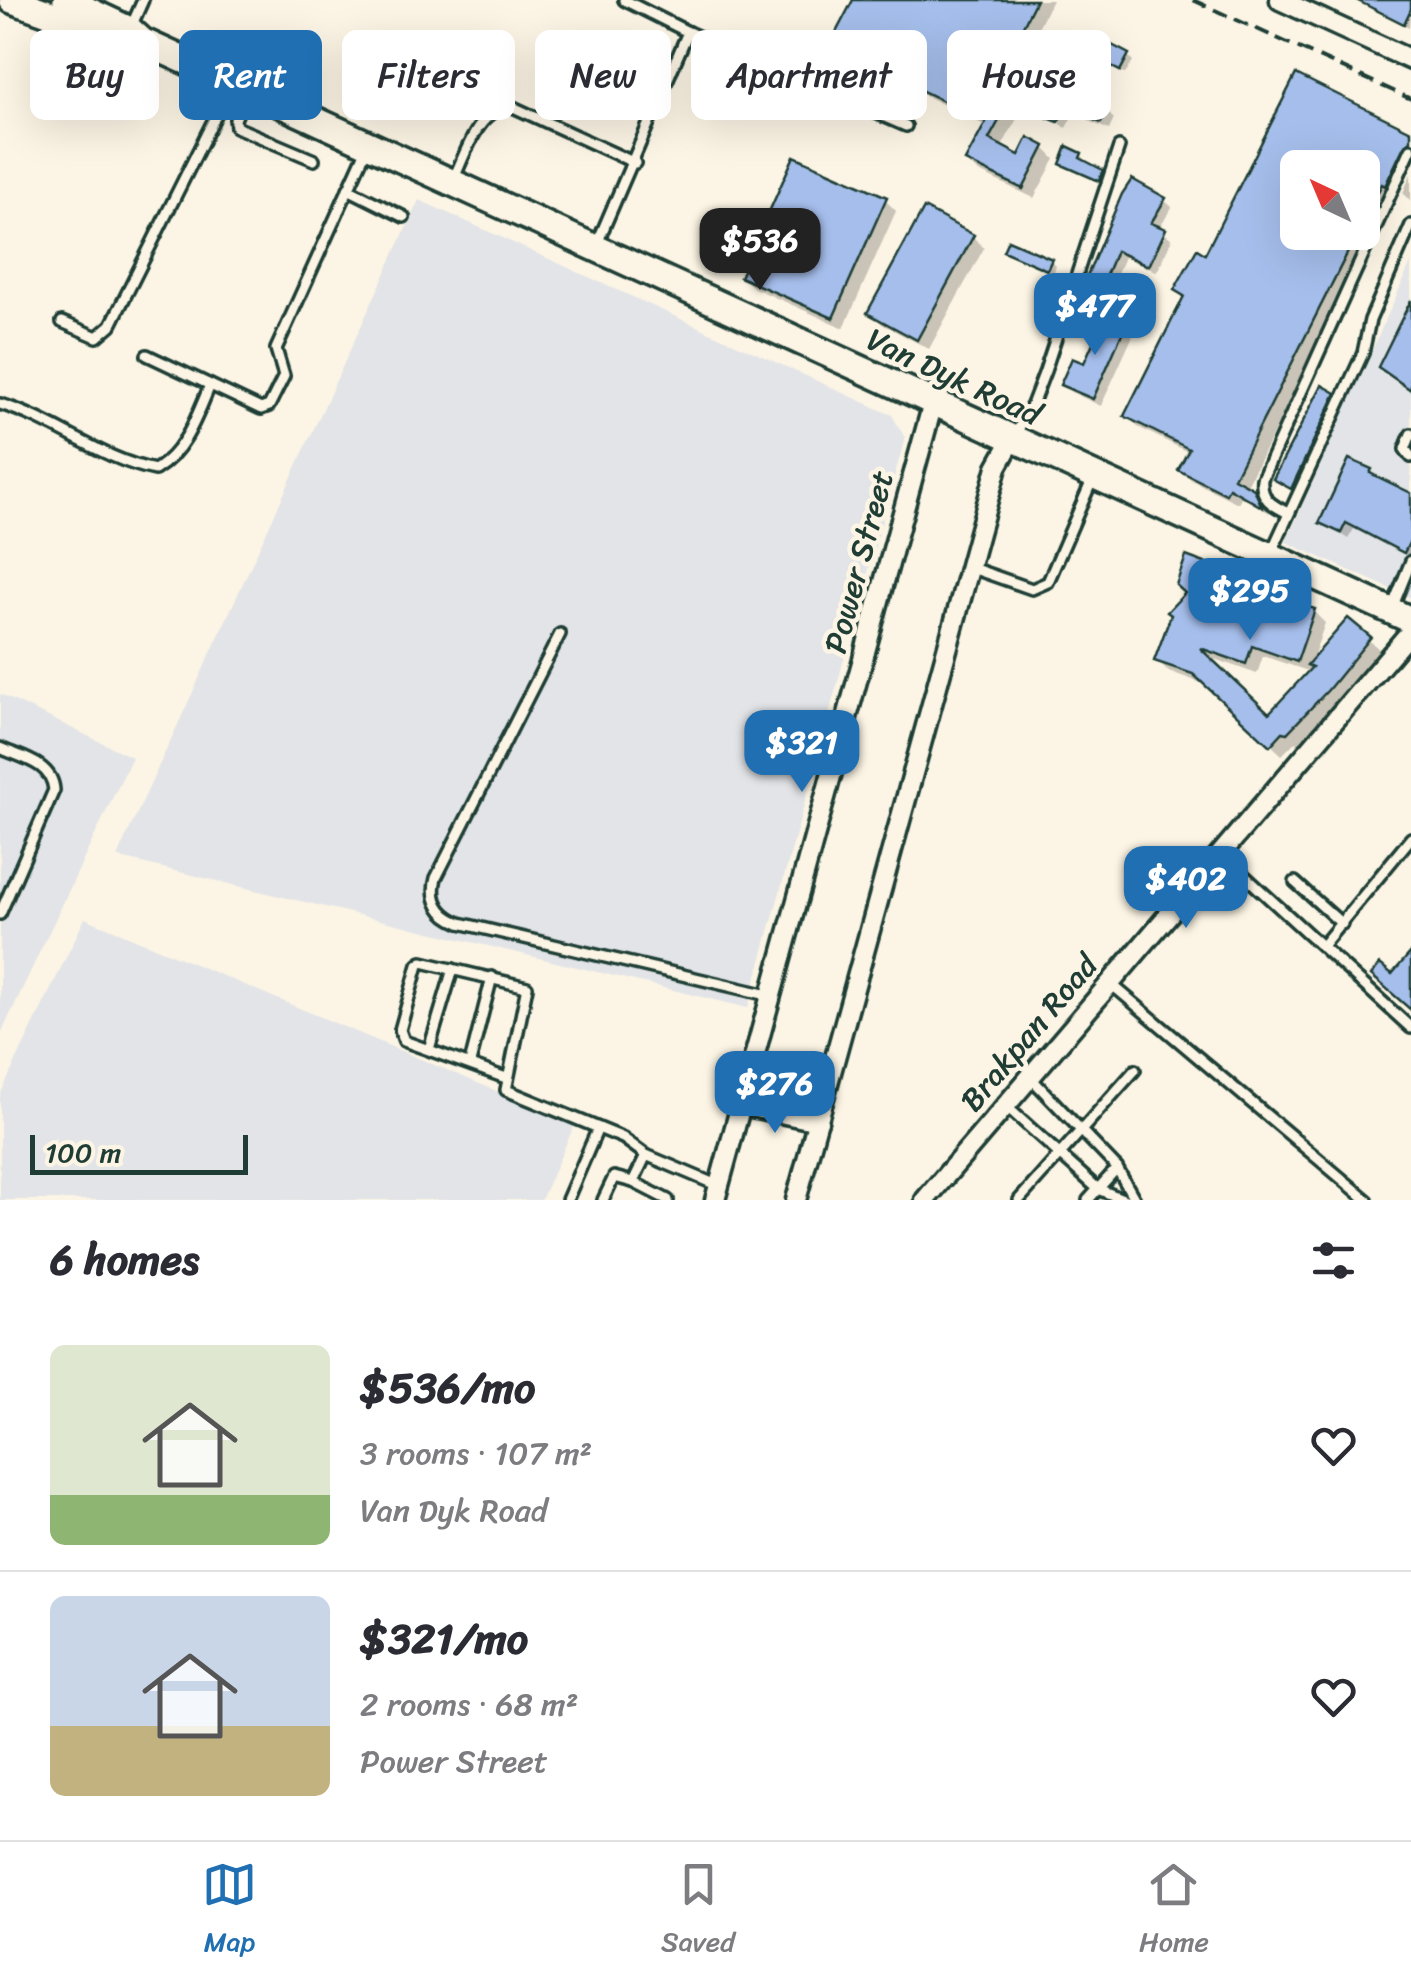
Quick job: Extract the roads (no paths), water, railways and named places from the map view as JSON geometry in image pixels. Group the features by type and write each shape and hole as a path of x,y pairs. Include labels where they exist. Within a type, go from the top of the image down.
{"main road":[{"name":"Van Dyk Road","path":"12,0 95,30"},
{"name":"Van Dyk Road","path":"66,0 124,30"},
{"name":"Van Dyk Road","path":"313,120 1401,615"}],"street":[{"path":"1280,0 1411,60"},
{"name":"Power Street","path":"717,1193 933,403"},
{"path":"796,1200 997,467 1012,440"},
{"name":"Brakpan Road","path":"926,1200 1411,631"},
{"path":"742,1105 818,1122"}],"lane":[{"path":"137,30 143,0"},
{"path":"624,0 688,32 906,126"},
{"path":"595,248 635,163 688,32"},
{"path":"452,183 484,120 504,106 635,163"},
{"path":"62,322 98,338 111,325 222,120"},
{"path":"235,120 236,127 314,160"},
{"path":"146,356 260,409 270,406 284,376 276,349 368,146"},
{"path":"1012,440 1032,406 1045,371 1119,146"},
{"path":"1288,513 1267,501 1262,479 1411,149"},
{"path":"348,189 404,217"},
{"path":"1270,555 1363,352 1370,320 1411,225"},
{"path":"0,404 30,413 117,458 156,470 167,463 185,439 210,385"},
{"path":"1411,434 1405,449 1411,457"},
{"path":"970,567 1032,589 1041,588 1048,582 1094,476"},
{"path":"1401,615 1411,562"},
{"path":"560,634 436,878 436,904 442,913 460,923 772,996"},
{"path":"0,748 46,768 53,778 54,790 0,914"},
{"path":"1322,946 1411,838"},
{"path":"1221,854 1411,1028"},
{"path":"1295,882 1342,924"},
{"path":"506,1078 404,1041 400,1030 414,970 422,962 528,989 506,1078 506,1090 511,1094 624,1138 646,1155 717,1193"},
{"path":"430,1049 453,968"},
{"path":"470,1062 492,977"},
{"path":"1110,983 1366,1200"},
{"path":"1019,1200 1135,1070"},
{"path":"1030,1078 1116,1168 1135,1200"},
{"path":"1006,1106 1098,1189 1124,1200"},
{"path":"567,1200 598,1128"},
{"path":"634,1182 646,1155"},
{"path":"1088,1200 1116,1168"},
{"path":"602,1200 614,1177 634,1182 668,1200"}],"railway":[{"path":"1193,0 1411,99"}]}
